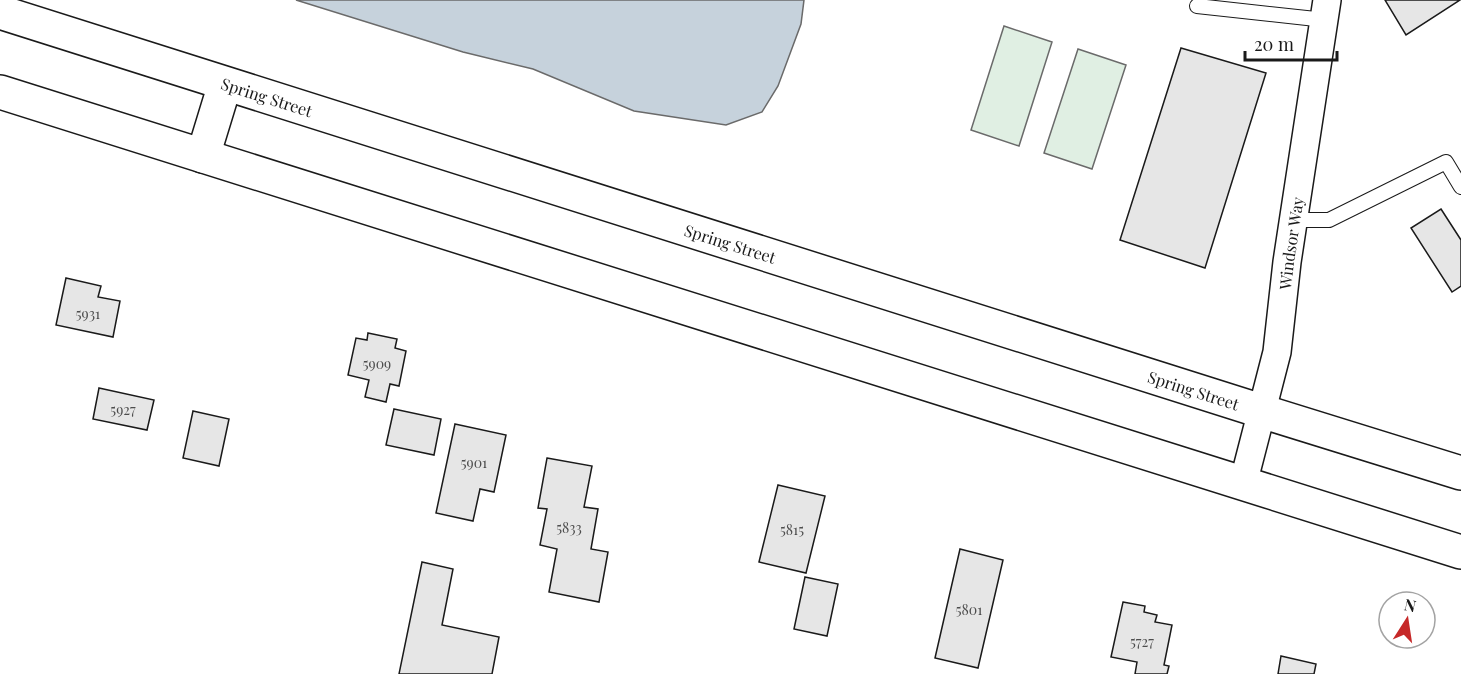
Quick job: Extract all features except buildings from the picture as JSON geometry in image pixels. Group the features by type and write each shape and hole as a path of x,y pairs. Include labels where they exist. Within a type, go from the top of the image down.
{"main road":[{"name":"Spring Street","path":"0,12 1461,473"},
{"path":"203,156 225,84"},
{"path":"0,92 1461,552"}],"street":[{"name":"Windsor Way","path":"1243,484 1277,352 1287,262 1326,10"}],"lane":[{"path":"1197,6 1326,10"},
{"path":"1294,220 1329,220 1446,162 1461,188"}],"green space":[{"path":"1004,26 1052,42 1019,146 971,130"},
{"path":"1078,49 1126,65 1092,169 1044,153"}],"shaded area":[{"path":"296,0 804,0 801,24 778,86 762,112 726,125 634,111 533,69 463,52"}]}
